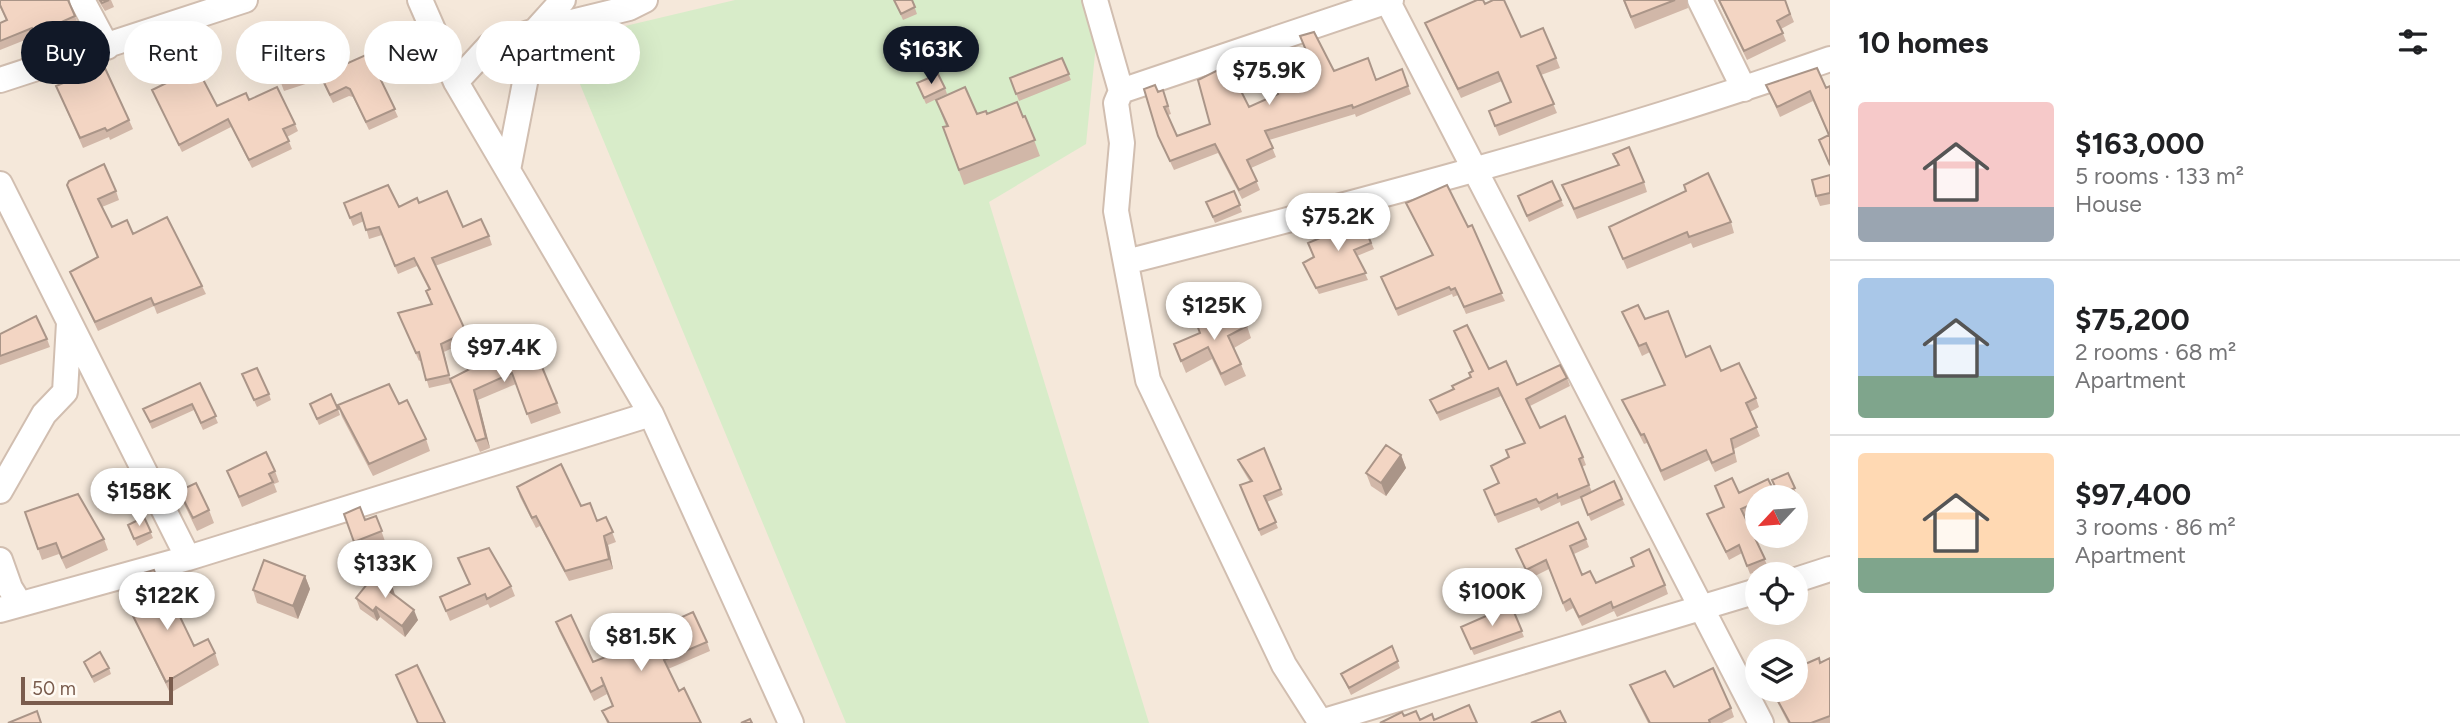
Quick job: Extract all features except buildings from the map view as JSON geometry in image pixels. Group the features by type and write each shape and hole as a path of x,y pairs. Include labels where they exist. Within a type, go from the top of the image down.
{"street":[{"path":"82,0 93,21"},
{"path":"110,46 245,0"},
{"path":"420,0 429,21"},
{"path":"544,21 563,0"},
{"path":"576,21 629,8 645,0"},
{"path":"1095,0 1121,91 1116,103 1122,143 1116,211 1148,380 1284,665 1321,722 1745,595"},
{"path":"1121,91 1388,0 1473,171 1761,723"},
{"path":"1700,0 1744,89"},
{"path":"1126,261 1473,171 1744,89 1830,59"},
{"path":"462,75 476,60"},
{"path":"0,80 21,74"},
{"path":"457,84 651,414 791,723"},
{"path":"508,170 525,84"},
{"path":"0,184 188,558"},
{"path":"0,491 44,414 65,393 69,321"},
{"path":"0,560 10,588 10,607 188,558 651,414"},
{"path":"1808,576 1830,569"}],"shaded area":[{"path":"0,0 1830,0 1830,723 0,723"}],"green space":[{"path":"735,0 1089,0 1099,14 1086,144 989,202 1149,723 846,723 580,84 640,84 640,23"}]}
